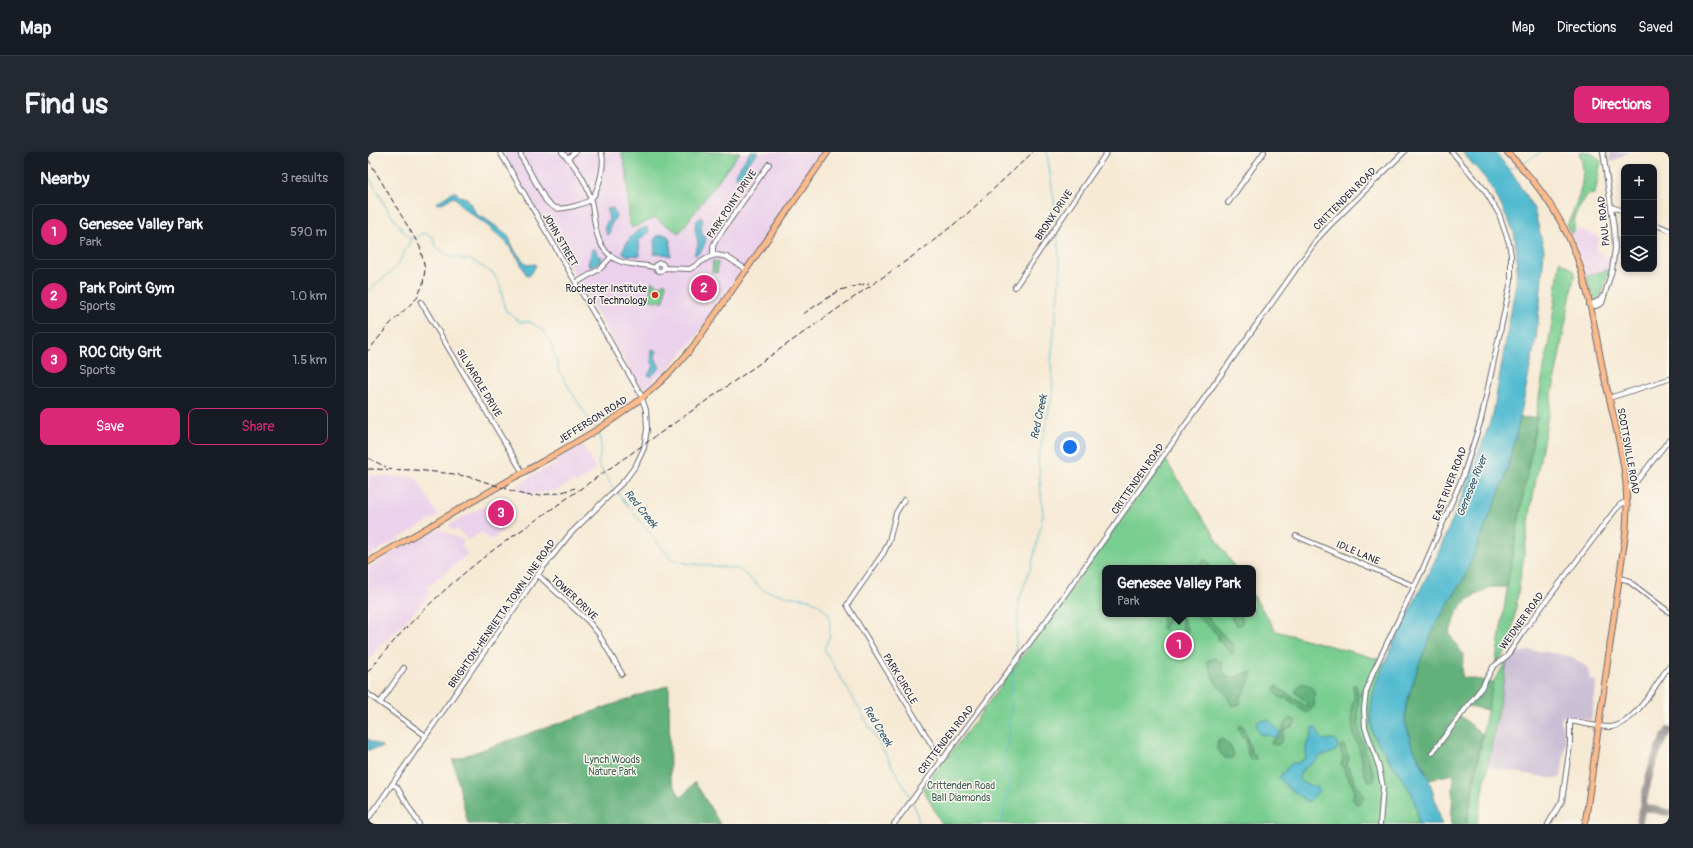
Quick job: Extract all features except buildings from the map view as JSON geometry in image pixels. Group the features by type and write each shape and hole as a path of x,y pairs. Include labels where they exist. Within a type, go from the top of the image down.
{"main road":[{"name":"JEFFERSON ROAD","path":"368,562 592,433 642,398 663,379 689,351 828,152"},
{"name":"SCOTTSVILLE ROAD","path":"1507,152 1548,202 1567,233 1580,267 1609,398 1627,489 1626,525 1585,824"}],"street":[{"name":"JOHN STREET","path":"500,152 631,376 642,398"},
{"path":"520,152 546,201 552,206 564,208 590,200 596,193 603,164 601,152"},
{"path":"562,152 581,177 590,200 598,239 611,257 626,263 655,266 660,263 665,267 690,269 713,256"},
{"path":"568,158 576,152"},
{"name":"BRONX DRIVE","path":"1015,287 1107,152"},
{"path":"1228,203 1264,152"},
{"name":"CRITTENDEN ROAD","path":"894,824 914,795 989,698 1131,503 1315,242 1331,224 1404,152"},
{"name":"EAST RIVER ROAD","path":"1380,824 1383,783 1378,762 1368,736 1364,713 1367,688 1452,504 1482,420 1511,281 1511,255 1509,243 1499,214 1484,188 1452,152"},
{"name":"PAUL ROAD","path":"1589,305 1596,306 1600,304 1604,298 1615,253 1611,207 1602,152"},
{"name":"PARK POINT DRIVE","path":"747,270 728,257 713,256 713,246 769,164"},
{"path":"1611,207 1621,210"},
{"path":"1657,225 1669,230"},
{"path":"576,283 601,268 611,257"},
{"name":"SILVAROLE DRIVE","path":"421,302 523,472"},
{"path":"1609,398 1669,379"},
{"name":"BRIGHTON-HENRIETTA TOWN LINE ROAD","path":"368,819 538,575 570,534 620,484 636,465 645,443 647,419 642,398"},
{"path":"1627,489 1635,484 1669,440"},
{"name":"PARK CIRCLE","path":"904,500 896,513 889,541 884,552 847,605 941,760"},
{"name":"WEIDNER ROAD","path":"1432,753 1482,686 1493,667 1507,656 1526,628 1616,509 1621,504 1627,502"},
{"name":"IDLE LANE","path":"1296,536 1414,586"},
{"name":"TOWER DRIVE","path":"538,575 588,621 598,633 622,674"},
{"path":"1619,578 1627,580 1669,612"},
{"path":"1548,824 1562,801 1570,745 1570,721 1614,726 1628,720 1645,700 1669,666"},
{"path":"380,703 404,668"},
{"path":"368,694 426,736"},
{"path":"392,784 397,787 418,823"}],"shaded area":[{"name":"Rochester Institute of Technology","path":"503,152 823,152 695,338 670,367 646,389 640,386"},
{"path":"1610,152 1629,152 1612,162 1609,161"},
{"path":"1582,229 1599,237 1599,241 1595,249 1605,257 1612,260 1610,269 1587,276 1570,233"},
{"path":"584,447 595,468 593,472 576,484 573,482 555,491 532,494 523,492 516,486 535,474 556,464 555,460 575,448"},
{"path":"368,475 416,477 438,516 368,556"},
{"path":"487,505 490,507 503,530 495,538 489,539 482,532 467,540 457,529 453,531 448,525"},
{"path":"439,529 464,541 461,545 468,554 427,587 430,593 427,598 386,641 380,644 368,661 368,568 401,547"},
{"path":"1531,650 1570,656 1588,668 1590,680 1597,681 1591,720 1562,716 1561,722 1566,740 1561,777 1556,779 1487,767 1504,664 1512,654"}],"green space":[{"path":"621,152 740,152 679,233 655,218 632,228 629,221 627,174"},
{"path":"1579,152 1591,152 1601,161 1595,192 1594,194 1587,195 1575,215 1574,232 1570,233 1567,226 1578,199 1582,181 1583,171"},
{"path":"713,261 718,262 717,273 712,272"},
{"path":"1560,261 1575,272 1533,496 1510,646 1495,666 1523,489 1552,323"},
{"path":"1610,269 1601,296 1595,299 1591,293 1587,276"},
{"path":"651,282 654,282 658,286 666,283 664,301 650,300"},
{"path":"1537,417 1507,587 1491,587 1467,600 1458,611 1449,634 1463,654 1462,677 1493,682 1488,710 1463,705 1457,713 1482,734 1466,824 1451,824 1454,774 1429,779 1411,743 1405,721 1406,704 1420,661 1436,624 1464,578 1505,478 1520,418"},
{"name":"Crittenden Road Ball Diamonds","path":"1165,459 1233,565 1102,565 1102,617 1256,617 1256,600 1276,631 1378,659 1385,664 1376,684 1373,735 1411,792 1417,810 1418,824 942,824 923,789 976,720"},
{"path":"1205,559 1209,564 1209,565 1200,565"},
{"path":"1162,617 1167,617 1168,621 1164,630 1162,628"},
{"path":"1183,617 1188,630 1186,643 1182,647 1179,646 1183,637 1181,618"},
{"path":"1198,617 1208,617 1231,642 1234,648 1232,654 1218,640 1218,635"},
{"path":"1231,617 1241,617 1243,622 1239,626"},
{"path":"1214,658 1222,662 1222,669 1226,677 1231,678 1249,672 1253,674 1244,694 1240,696 1240,704 1232,706 1224,691 1218,686 1213,678 1207,661"},
{"path":"1507,662 1477,824 1467,824 1492,683"},
{"path":"1301,684 1310,686 1314,691 1314,707 1306,713 1286,698 1280,698 1274,689 1276,686 1307,706 1307,703 1295,692"},
{"path":"1355,684 1358,699 1359,730 1375,780 1370,783 1364,772 1360,751 1352,726 1352,706 1354,694 1352,686"},
{"name":"Lynch Woods Nature Park","path":"669,685 670,778 681,798 695,782 720,824 468,824 453,760"},
{"path":"1291,718 1295,720 1295,724 1284,730 1282,740 1278,745 1271,744 1272,740 1277,738 1287,721"},
{"path":"1240,725 1243,726 1252,753 1255,754 1256,759 1252,760 1249,756 1246,742 1238,727"},
{"path":"1221,738 1230,746 1234,755 1232,758 1225,758 1217,749 1218,740"},
{"path":"1344,745 1349,758 1347,765 1357,786 1363,792 1364,799 1360,803 1356,804 1353,799 1354,789 1341,764 1343,759 1340,746"}],"water":[{"path":"750,152 759,152 747,164 742,176 736,177 735,175"},
{"name":"Genesee River","path":"1462,152 1496,153 1513,175 1534,209 1544,250 1536,338 1520,418 1505,478 1464,578 1436,624 1420,661 1406,704 1405,721 1411,743 1429,779 1442,824 1418,824 1417,810 1411,792 1373,735 1370,717 1372,701 1376,684 1393,644 1436,558 1463,495 1493,414 1516,283 1517,253 1514,232 1496,195 1485,178"},
{"path":"453,192 456,192 459,196 467,198 477,215 484,218 507,234 515,251 527,265 535,264 536,266 529,276 527,276 518,258 507,243 488,226 462,207 456,198 453,197 440,204 436,203"},
{"path":"613,208 616,216 610,227 610,234 607,235 604,228 609,219 607,209"},
{"path":"701,217 703,221 701,226 702,235 706,238 703,248 696,255 694,254 698,241 695,227 696,223"},
{"path":"647,227 649,232 639,240 640,256 626,255 622,252 632,236 638,231"},
{"path":"663,234 668,236 670,241 671,256 654,254 654,241 656,237"},
{"path":"592,249 595,249 598,255 602,257 601,261 592,266 588,265"},
{"path":"652,349 657,351 655,357 660,368 650,377 648,375 654,366 651,361"},
{"path":"1262,720 1270,721 1280,732 1276,738 1269,735 1259,734 1256,723"},
{"path":"1313,727 1316,728 1319,735 1324,740 1336,740 1338,748 1332,753 1320,756 1316,761 1301,771 1299,778 1301,781 1305,784 1318,788 1319,791 1308,802 1285,785 1279,777 1292,763 1298,763 1306,758 1306,746 1311,736"},
{"path":"368,739 383,747 368,750"}],"waterway":[{"name":"Red Creek","path":"1047,152 1056,225"},
{"path":"1521,165 1541,152"},
{"path":"1509,170 1518,166"},
{"path":"368,175 390,214 410,239"},
{"name":"Red Creek","path":"1015,659 1019,600 1032,564 1043,515 1038,459 1053,392 1051,362 1060,272 1057,230"},
{"name":"Red Creek","path":"368,291 397,267 411,239 425,233 433,237 436,247 453,259 456,256 464,260 469,259 493,273 500,285 505,310 520,322 530,322 544,331 552,346 559,371 595,429"},
{"name":"Red Creek","path":"597,431 601,448 598,464 614,489"},
{"name":"Red Creek","path":"616,491 671,559 685,563 739,569 763,590 787,596 809,599 818,604 829,614 830,635 824,649 911,798"},
{"name":"Red Creek","path":"1001,824 1010,785 1002,763 1010,736 1009,723 1012,707 1010,694 1014,669"},
{"name":"Red Creek","path":"913,803 917,813 918,824"}],"taxiway":[{"path":"1639,824 1653,763 1669,730"},
{"path":"1643,807 1669,813"}],"railway":[{"path":"368,672 412,622 444,591 478,562 923,249 968,213 1033,152"},
{"path":"368,159 420,247 425,269 423,284 417,298 388,326 368,351"},
{"path":"803,314 840,290 869,283"},
{"path":"368,458 386,467"},
{"path":"368,469 415,470 454,474 474,478 531,496 559,493 575,488"}],"place":[{"name":"Park Point Gym","path":"704,288"},
{"name":"Rochester Institute of Technology","path":"655,295"},
{"name":"ROC City Grit","path":"501,513"},
{"name":"Genesee Valley Park","path":"1179,645"}]}
